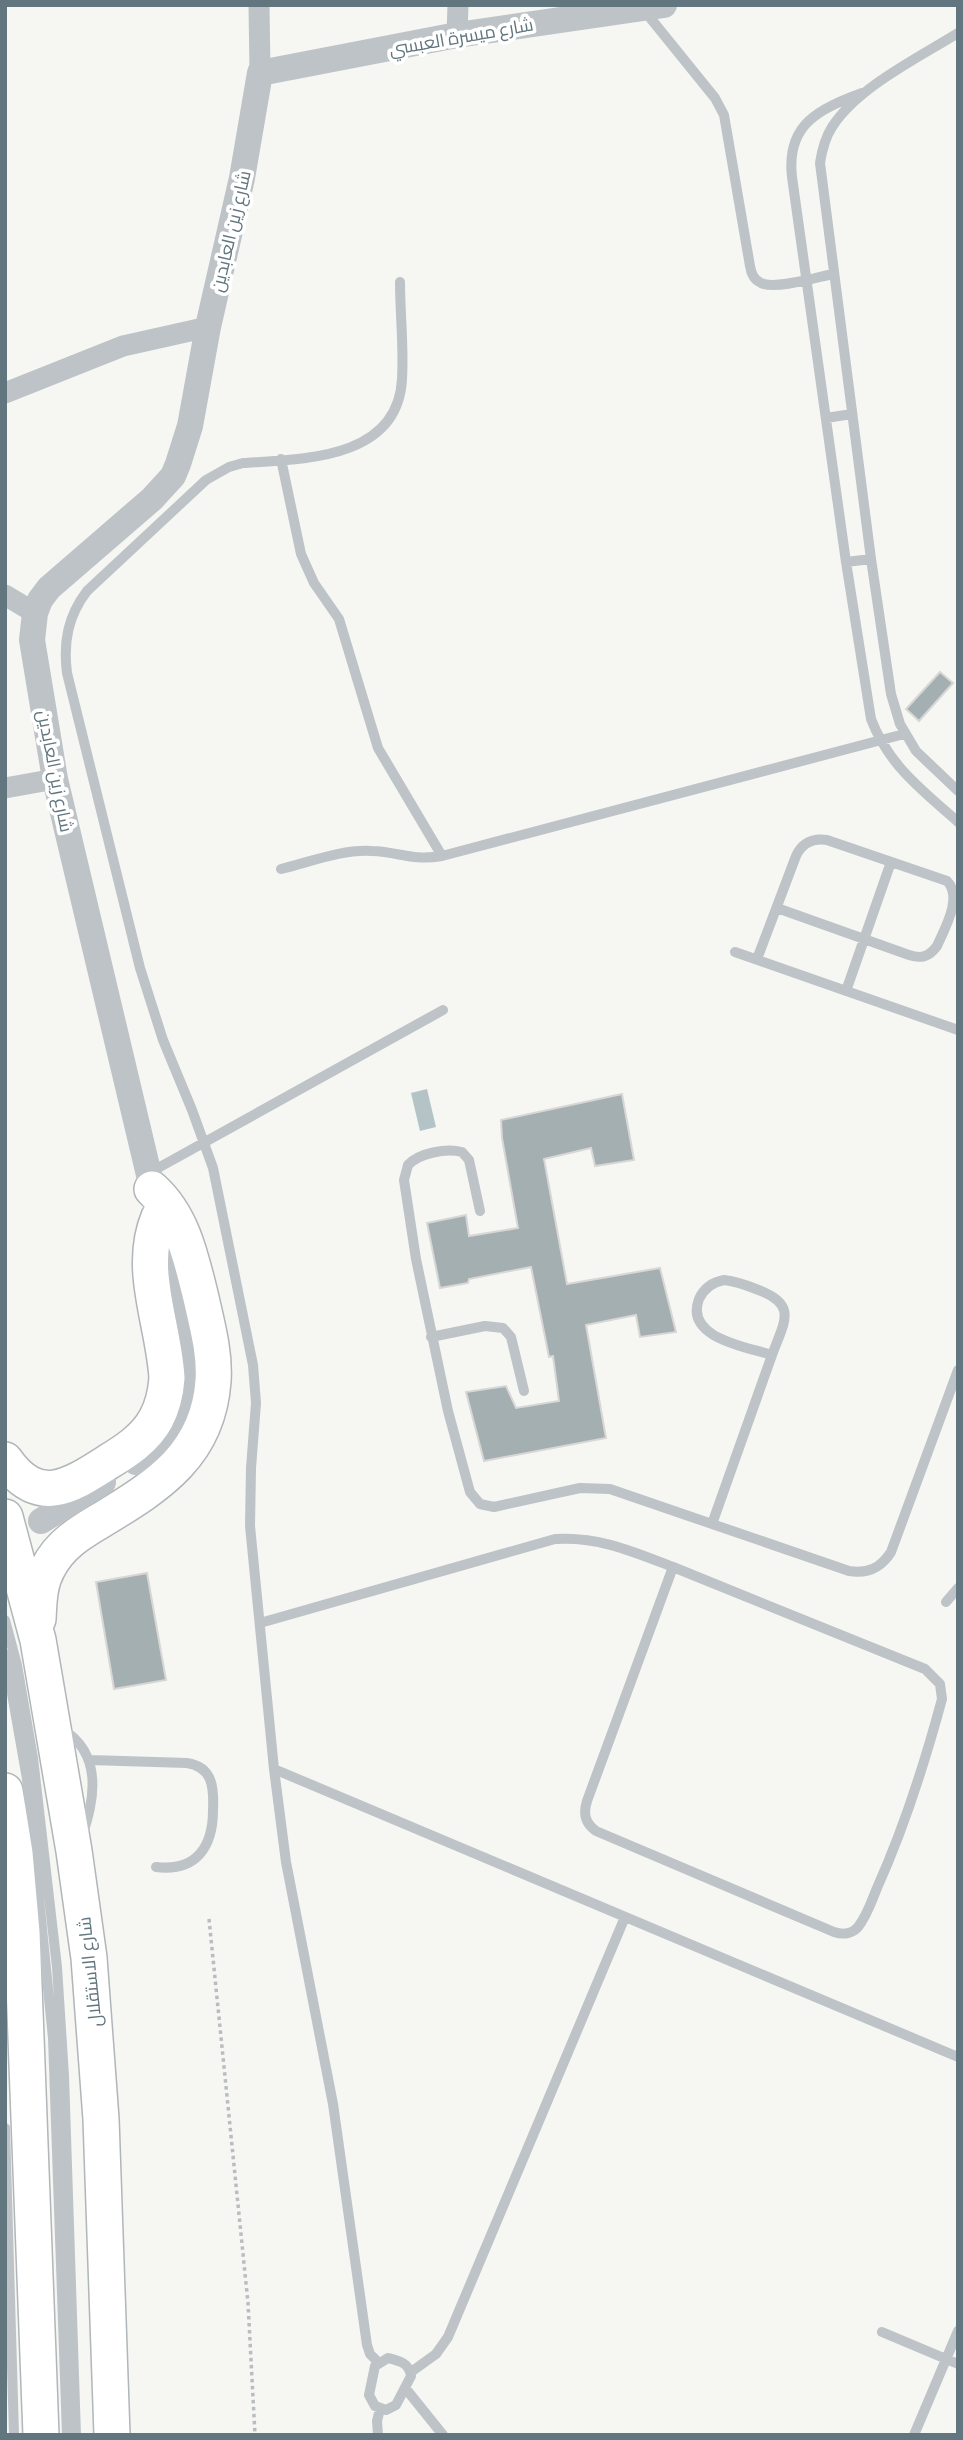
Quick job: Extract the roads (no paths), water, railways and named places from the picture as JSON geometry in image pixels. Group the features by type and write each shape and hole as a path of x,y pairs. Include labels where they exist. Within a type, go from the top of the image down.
{"highway":[{"path":"5,1460 19,1477 30,1484 43,1488 69,1486 127,1451 148,1431 156,1419 162,1406 167,1378 149,1268 153,1193"},
{"path":"38,1640 39,1593 54,1557 72,1538 140,1496 173,1471 197,1439 211,1401 214,1361 197,1283 180,1225 168,1205 153,1193"},
{"name":"شارع الاستقلال","path":"5,1517 38,1640 74,1851 89,1958 97,2049 112,2435"},
{"path":"5,1791 15,1853 22,1932 41,2435"}],"street":[{"name":"شارع زين العابدين","path":"41,1521 156,1448 174,1426 186,1401 191,1383 191,1364 55,779 32,640 35,613 49,588 136,514 173,476 190,426 208,327 242,178 260,73 259,5"},
{"path":"457,35 458,5"},
{"name":"شارع ميسرة العبسي","path":"260,73 457,35 554,13 653,7"},
{"path":"5,393 123,346 208,327"},
{"path":"5,595 35,613"},
{"path":"5,788 55,779"}],"lane":[{"path":"653,7 724,115 754,278 766,285 833,274"},
{"path":"958,33 868,90 820,110 804,125 794,144 791,166 867,701 879,739 898,768 958,822"},
{"path":"868,90 831,128 823,144 820,163 833,274 891,695 904,734 921,757 958,791"},
{"path":"378,2362 370,2354 367,2345 333,2104 286,1862 274,1769 250,1526 251,1468 256,1414 254,1375 220,1195 205,1142 163,1040 140,968 67,673 65,640 73,613 87,591 206,480 229,467 349,450 372,437 390,418 402,380 400,282"},
{"path":"826,418 852,414"},
{"path":"281,459 301,554 314,583 339,619 378,748 442,856"},
{"path":"846,562 871,559"},
{"path":"281,869 357,851 424,859 442,856 904,734"},
{"path":"757,959 796,856 810,841 827,840 947,881 956,892 955,902 937,946 927,956 915,957 777,908"},
{"path":"846,991 891,862"},
{"path":"736,952 958,1030"},
{"path":"153,1193 205,1142 443,1010"},
{"path":"480,1211 469,1160 462,1152 450,1150 421,1156 408,1165 404,1181 431,1337 467,1484 474,1499 480,1504 494,1507 565,1491 594,1488 627,1493 849,1571 866,1572 881,1565 891,1552 958,1370"},
{"path":"712,1524 772,1355 785,1314 777,1298 724,1280 704,1290 697,1312 707,1332 720,1339 772,1355"},
{"path":"431,1337 485,1326 497,1325 503,1328 511,1337 524,1391"},
{"path":"260,1623 555,1539 582,1539 624,1548 673,1567 925,1669 940,1684 940,1706 908,1807 876,1891 862,1922 847,1934 834,1932 596,1831 587,1822 584,1815 587,1801 673,1567"},
{"path":"946,1602 958,1588"},
{"path":"5,1620 17,1665 31,1746 58,1981 64,2076 76,2435"},
{"path":"5,1654 27,1780 53,2038 67,2435"},
{"path":"52,1726 71,1735 90,1760 90,1807 82,1837 74,1851"},
{"path":"90,1760 187,1763 199,1766 208,1774 214,1792 213,1823 208,1843 186,1864 156,1867"},
{"path":"274,1769 958,2057"},
{"path":"411,2372 436,2354 448,2337 625,1917"},
{"path":"5,2128 14,2435"},
{"path":"914,2435 958,2331"},
{"path":"882,2332 958,2364"},
{"path":"388,2358 399,2361 411,2372 411,2380 396,2405 386,2410 380,2409 371,2401 369,2395 372,2374 378,2362 388,2358"},
{"path":"406,2389 443,2435"},
{"path":"378,2435 380,2409"}]}
